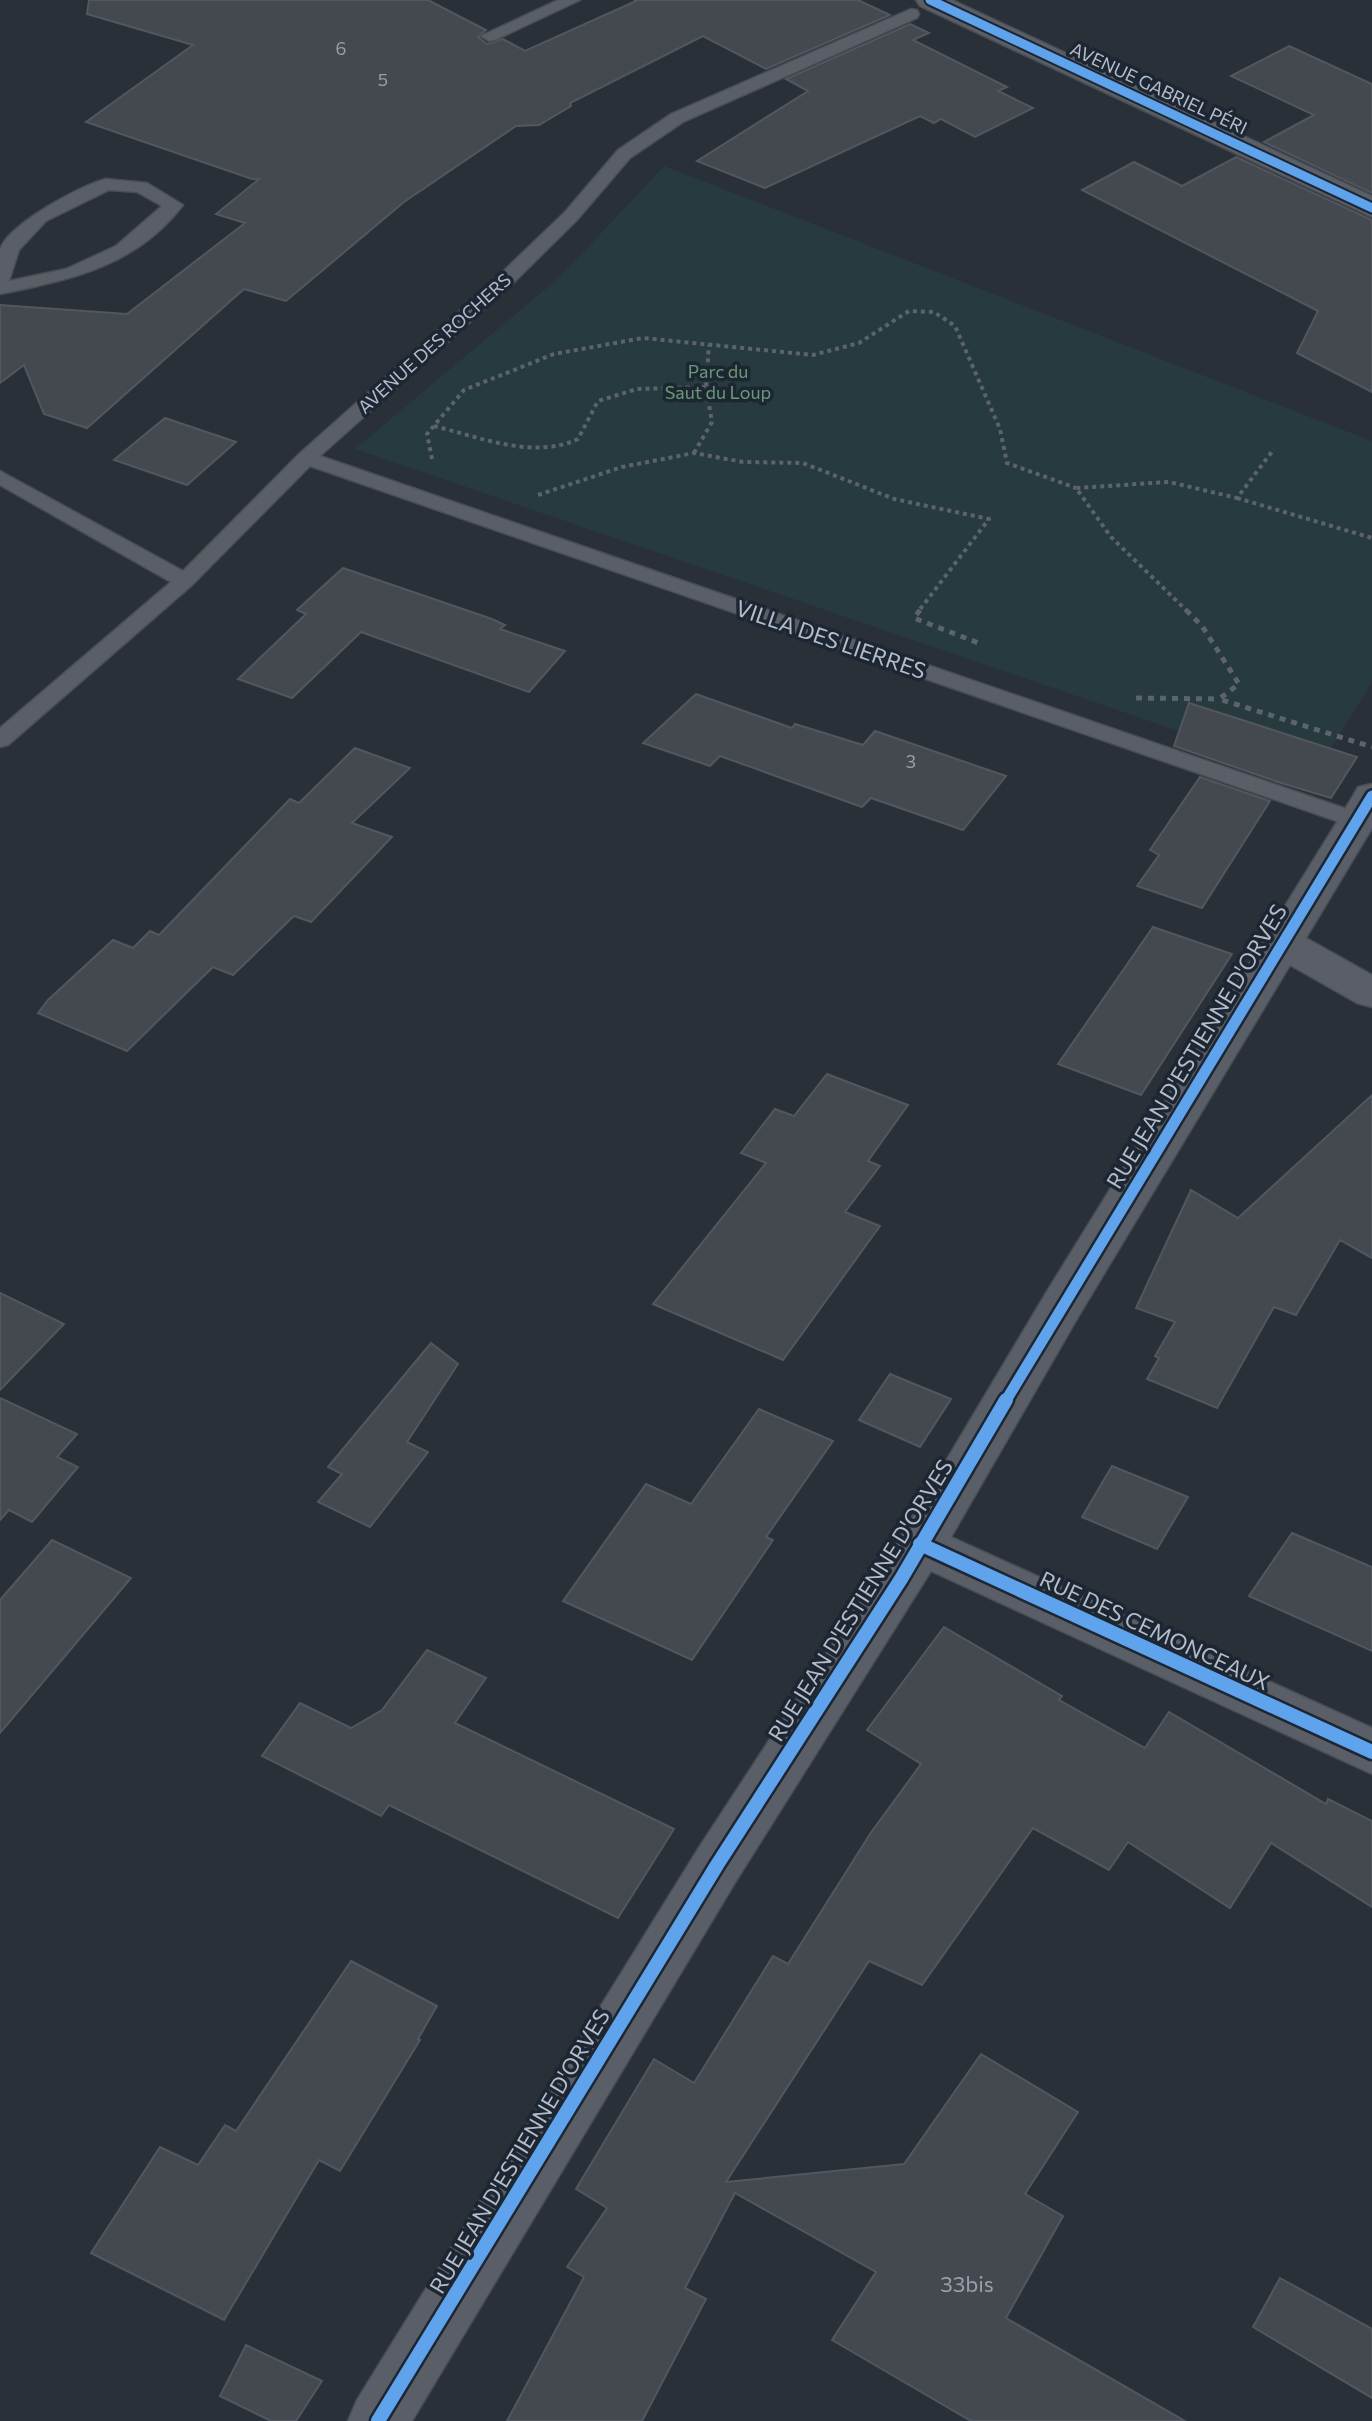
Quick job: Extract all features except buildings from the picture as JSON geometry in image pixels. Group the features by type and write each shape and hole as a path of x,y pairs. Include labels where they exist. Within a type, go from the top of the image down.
{"street":[{"name":"AVENUE GABRIEL PÉRI","path":"920,7 1372,208"},
{"name":"RUE JEAN D'ESTIENNE D'ORVES","path":"378,2421 717,1865 920,1544 1364,808"},
{"path":"1283,943 1372,993"},
{"name":"RUE DES CEMONCEAUX","path":"920,1544 1372,1752"}],"lane":[{"path":"489,36 572,0"},
{"name":"AVENUE DES ROCHERS","path":"0,740 185,581 306,458 499,286 571,216 624,154 677,118 920,7"},
{"path":"0,280 10,248 40,217 106,184 141,187 174,205 123,250 71,274 0,288"},
{"name":"VILLA DES LIERRES","path":"306,458 1364,808"},
{"path":"0,477 185,581"}],"path":[{"path":"434,467 427,434 464,390 554,354 643,338 813,355 859,343 909,311 934,312 955,326 1000,429 1007,463 1076,488 1169,482 1237,498 1372,538"},
{"path":"694,453 712,422 706,387 709,345"},
{"path":"434,426 523,448 560,447 580,438 598,401 637,389 706,387"},
{"path":"1237,498 1274,449"},
{"path":"526,499 622,467 694,453 743,462 803,463 894,499 989,519 914,618 987,646"},
{"path":"1076,488 1111,537 1202,626 1239,684 1219,699"},
{"path":"1133,698 1219,699 1372,747"}],"green space":[{"name":"Parc du Saut du Loup","path":"664,166 1372,441 1372,682 1313,777 355,449 561,276"}],"cycle path":[{"path":"930,0 1372,208"},
{"path":"378,2421 717,1865 901,1579 1062,1305 1372,796"},
{"path":"920,1544 1372,1752"}]}
